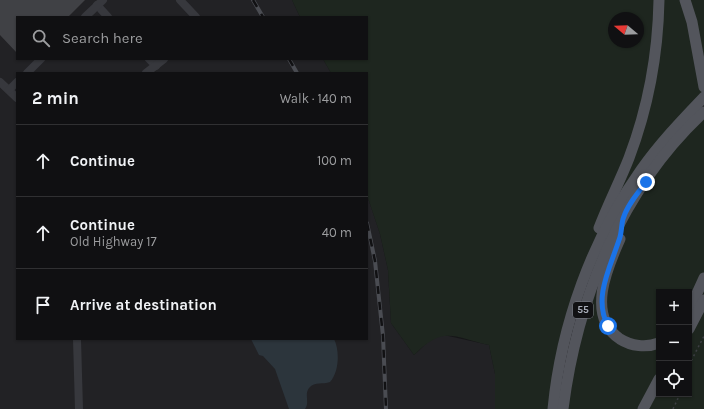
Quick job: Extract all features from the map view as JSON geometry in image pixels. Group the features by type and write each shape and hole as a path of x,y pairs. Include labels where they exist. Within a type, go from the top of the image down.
{"main road":[{"path":"594,254 595,237 629,158 643,114 652,71 659,0"},
{"path":"685,0 704,87"},
{"name":"55","path":"553,409 560,363 577,299 594,254 615,210 642,169 678,125 704,97"},
{"name":"55","path":"563,409 570,361 580,318 598,269 623,217 633,200 672,146 704,112"},
{"path":"623,217 620,239 604,283 601,302 604,319 613,332 625,342 646,346 656,344"},
{"path":"692,304 704,278"},
{"path":"691,325 704,300"},
{"path":"643,409 656,385"}],"street":[{"path":"180,0 195,16"},
{"path":"86,16 100,3 107,16"},
{"path":"28,72 40,60"},
{"path":"150,60 156,66"},
{"path":"147,72 163,60"},
{"path":"0,82 16,97"},
{"path":"9,90 16,83"},
{"path":"77,340 79,409"}],"path":[{"path":"691,361 704,336"},
{"path":"674,409 679,397"}],"shaded area":[{"path":"0,0 292,0 300,16 16,16 16,60 324,60 330,72 16,72 16,340 368,340 368,198 380,234 388,270 391,323 414,355 432,338 444,335 489,345 495,374 495,409 0,409"},
{"path":"292,0 704,0 704,96 584,279 552,409 495,409 495,374 489,345 457,337 441,337 424,346 414,355 391,323 388,270 380,234 368,198 368,72 330,72 324,60 368,60 368,16 300,16"},
{"path":"704,113 704,409 564,409 574,345 633,200"},
{"path":"252,340 334,340 338,361 335,373 330,382 316,384 309,388 305,409 289,409 275,369 263,356 259,355"}],"building":[{"path":"0,0 85,0 69,16 16,16 16,52 0,35"}],"railway":[{"path":"253,0 262,16"},
{"path":"290,60 296,72"},
{"path":"368,228 375,261 383,336 386,409"}],"route":[{"path":"608,326 604,319 601,302 604,283 620,239 623,217 646,182"}]}
